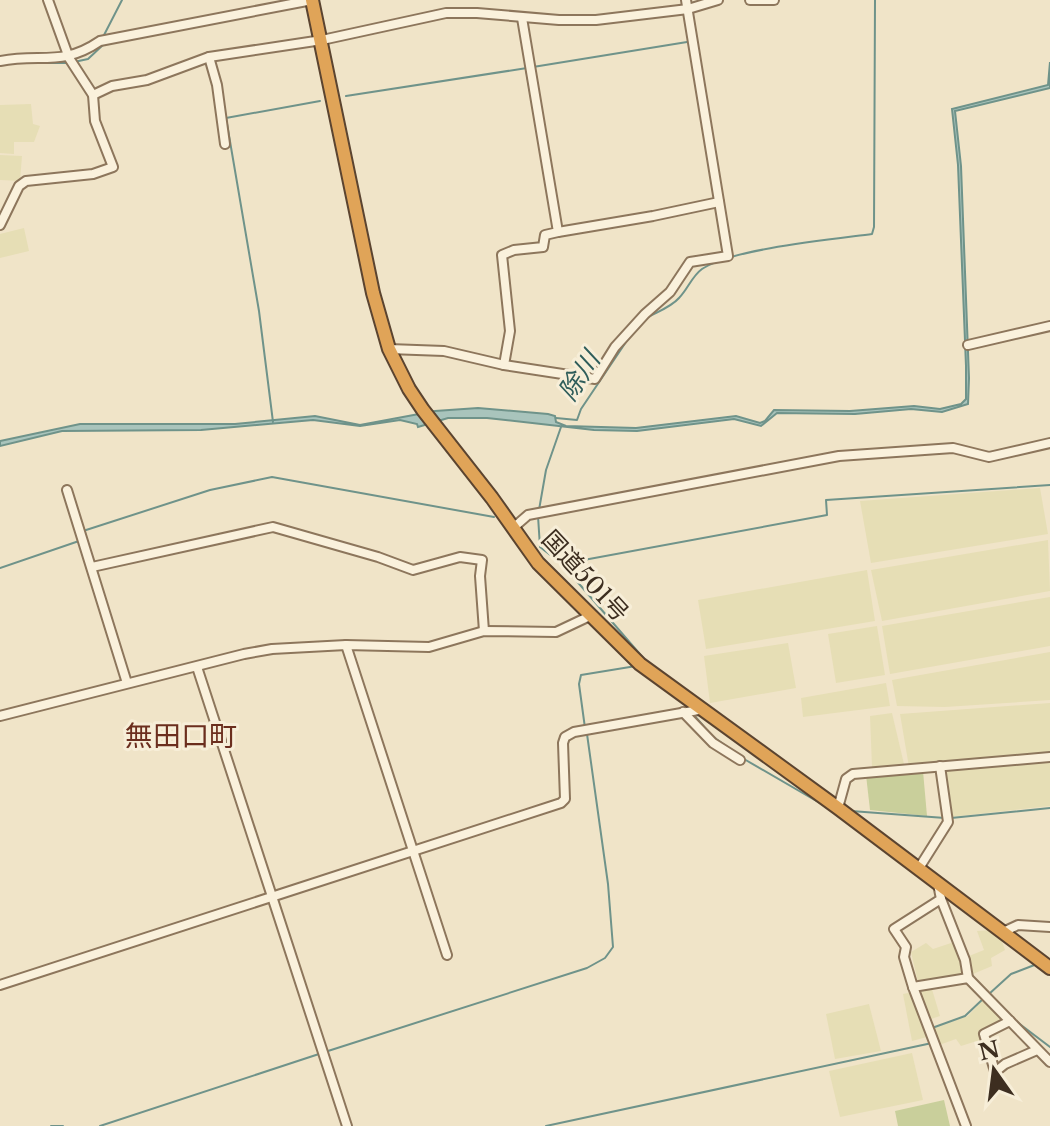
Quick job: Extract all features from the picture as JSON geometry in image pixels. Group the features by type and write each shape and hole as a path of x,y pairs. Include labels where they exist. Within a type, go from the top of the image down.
{"highway":[{"name":"国道501号","path":"312,0 373,293 389,349 423,410 538,563 640,664 1050,968"}],"street":[{"path":"0,225 19,186 26,181 93,174 113,167 95,121 93,95 69,58 48,0"},
{"path":"0,61 69,58 100,41 312,0"},
{"path":"93,95 112,86 147,80 209,57 322,40 446,13 596,20 718,0"},
{"path":"750,0 774,0"},
{"path":"389,349 444,351 504,365 595,379 630,329 670,292 686,265 728,256 687,5"},
{"path":"522,18 558,232"},
{"path":"209,57 217,85 225,144"},
{"path":"504,365 510,331 502,255 514,250 543,247 545,235 719,202"},
{"path":"968,345 1050,326"},
{"path":"513,528 528,515 839,456 953,448 989,457 1050,443"},
{"path":"67,490 127,683"},
{"path":"92,567 273,527 413,570 460,557 482,560 480,576 484,631"},
{"path":"0,716 272,649 346,645 429,647 484,631 556,632 592,615"},
{"path":"346,645 447,955"},
{"path":"197,667 347,1126"},
{"path":"0,985 561,803 565,799 565,737 574,732 704,709"},
{"path":"683,712 713,743 740,760"},
{"path":"838,808 846,779 853,774 1050,757"},
{"path":"919,868 948,822 940,766"},
{"path":"938,883 941,899 965,960 968,978 1050,1062"},
{"path":"941,899 894,929 906,947 904,957 913,987 966,1126"},
{"path":"1003,932 1018,925 1050,927"},
{"path":"913,987 968,978"},
{"path":"1010,1021 984,1034 996,1073 1005,1064 1037,1050"}],"shaded area":[{"path":"31,104 33,124 40,126 34,142 14,142 14,154 0,153 0,105"},
{"path":"0,155 22,156 20,181 0,180"},
{"path":"24,228 29,251 0,258 0,234"},
{"path":"1040,488 1048,534 871,563 860,501"},
{"path":"1048,540 1050,591 882,621 871,570"},
{"path":"867,570 875,621 706,649 698,600"},
{"path":"1050,597 1050,646 890,674 882,626"},
{"path":"877,626 885,675 836,683 828,634"},
{"path":"788,643 796,688 710,703 704,656"},
{"path":"1050,652 1050,700 945,707 897,706 892,680"},
{"path":"886,683 890,706 803,717 801,698"},
{"path":"1050,703 1050,755 909,767 900,714"},
{"path":"892,713 904,764 872,767 870,716"},
{"path":"1050,761 1050,806 951,817 946,769"},
{"path":"993,930 999,933 1005,950 991,958 992,966 973,974 969,956 984,950 977,931"},
{"path":"954,942 965,974 918,982 911,952 926,943 933,949"},
{"path":"931,986 940,1016 928,1020 920,988"},
{"path":"913,992 927,1037 912,1041 903,994"},
{"path":"983,1000 1007,1022 983,1039 961,1046 956,1039 939,1045 933,1028 968,1016"},
{"path":"869,1004 881,1051 835,1059 826,1014"},
{"path":"912,1053 923,1100 840,1117 829,1071"}],"green space":[{"path":"923,771 927,816 870,810 866,775"},
{"path":"944,1100 950,1126 898,1126 895,1111"}],"water":[{"path":"1050,62 1050,88 955,111 961,166 968,404 942,412 911,409 855,414 777,413 761,426 734,419 637,431 594,430 487,418 448,418 418,427 417,424 400,420 360,426 313,420 201,430 62,431 0,446 0,441 80,424 235,424 315,416 360,425 435,411 478,408 548,414 566,426 636,428 736,416 760,423 774,410 850,411 914,406 940,409 961,404 966,399 966,366 958,165 952,109 1048,85"}],"waterway":[{"path":"103,37 122,0"},
{"name":"除川","path":"648,317 676,301 702,269 716,262 784,246 872,234 875,0"},
{"path":"533,67 687,42"},
{"path":"74,62 88,59 104,44"},
{"path":"18,63 67,63"},
{"path":"346,96 527,68"},
{"path":"526,69 541,154"},
{"path":"273,422 259,311 226,118 320,101"},
{"name":"除川","path":"556,418 577,420 581,409 630,336"},
{"path":"539,510 546,470 561,427"},
{"path":"83,531 210,490 272,477 494,517"},
{"path":"562,564 827,515 826,500 1050,485"},
{"path":"538,516 540,547 562,564 645,660"},
{"path":"0,568 79,541"},
{"path":"585,728 579,684 581,675 636,666"},
{"path":"693,714 712,736 736,753"},
{"path":"328,1051 587,968 605,958 613,947 608,884 587,734"},
{"path":"744,759 825,806"},
{"path":"951,818 1050,808"},
{"path":"851,811 945,818"},
{"path":"989,994 1011,974 1037,964"},
{"path":"932,1028 965,1016 984,998"},
{"path":"1013,1019 1050,1047"},
{"path":"546,1126 932,1043"},
{"path":"100,1126 322,1053"},
{"path":"51,1126 63,1126"}],"district":[{"name":"無田口町","path":"181,736"}]}
